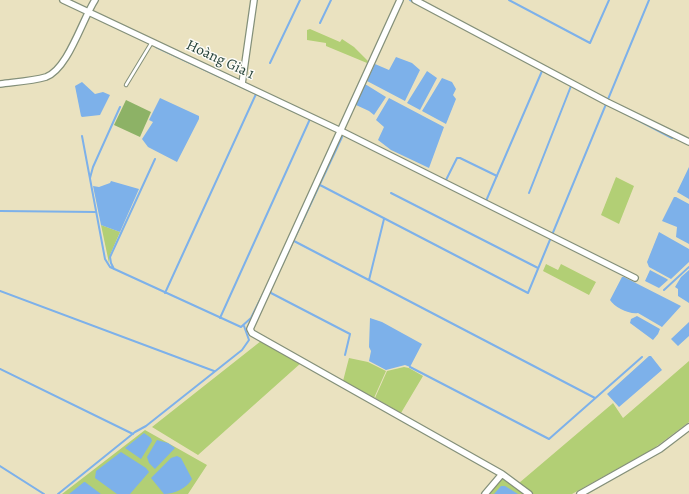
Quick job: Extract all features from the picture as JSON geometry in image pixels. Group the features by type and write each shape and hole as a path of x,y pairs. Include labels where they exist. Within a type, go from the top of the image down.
{"street":[{"name":"Hoàng Gia 1","path":"63,0 341,131 635,278"},
{"path":"0,84 40,78 54,71 65,59 88,11 95,0"},
{"path":"242,84 254,0"},
{"path":"400,0 250,326 251,331 502,474 529,494"},
{"path":"415,0 607,102 689,142"},
{"path":"580,494 660,449 689,427"},
{"path":"486,494 502,474"}],"lane":[{"path":"126,85 152,41"}],"green space":[{"path":"310,29 340,42 342,39 354,47 368,61 367,63 326,46 326,43 307,40 307,30"},
{"path":"126,100 151,112 140,137 114,125"},
{"path":"616,177 634,186 619,224 601,215"},
{"path":"101,225 120,232 110,255 109,263"},
{"path":"546,264 558,270 561,264 596,282 589,295 543,271"},
{"path":"261,341 301,363 198,455 152,427"},
{"path":"349,358 368,362 386,371 374,398 343,381"},
{"path":"689,361 689,422 653,449 572,494 533,494 519,483 613,403 623,418"},
{"path":"404,367 409,368 423,376 401,413 375,398 387,371"},
{"path":"145,430 207,465 188,494 62,494"},
{"path":"501,478 504,478 526,494 488,494"}],"water":[{"path":"396,57 412,63 420,70 405,101 367,81 375,64 389,70"},
{"path":"427,71 437,78 420,110 407,103"},
{"path":"442,78 452,82 456,89 453,95 456,99 446,124 422,111"},
{"path":"82,82 95,94 103,92 110,95 100,115 81,116 75,86"},
{"path":"365,84 386,97 374,115 356,105"},
{"path":"160,98 199,116 199,119 177,162 148,147 142,139 153,122 149,120"},
{"path":"389,98 444,127 429,168 391,150 378,140 384,127 376,120"},
{"path":"689,167 689,199 677,192"},
{"path":"111,181 139,189 120,232 101,225 93,186 99,187 110,183"},
{"path":"674,197 689,204 689,244 676,237 677,227 662,221"},
{"path":"659,232 689,249 689,262 671,279 649,267 647,262"},
{"path":"650,270 668,280 659,288 645,281"},
{"path":"689,270 689,303 678,296 678,289 675,287 681,277"},
{"path":"622,277 681,306 662,327 638,313 631,313 622,310 610,300"},
{"path":"637,316 660,329 653,340 630,323 631,319"},
{"path":"370,318 382,322 422,344 410,367 405,365 386,370 369,361 371,351 369,347"},
{"path":"689,322 689,336 678,346 671,339"},
{"path":"649,356 651,356 662,370 619,407 607,394"},
{"path":"144,433 151,438 152,441 141,459 125,448"},
{"path":"157,440 168,443 175,448 155,469 149,463 147,457"},
{"path":"121,452 146,468 149,472 130,494 117,494 95,478 96,471"},
{"path":"177,456 181,458 192,479 180,490 164,494 151,478 171,458"},
{"path":"84,482 101,494 69,494"},
{"path":"501,486 505,486 518,494 494,494"}],"waterway":[{"path":"270,63 300,0"},
{"path":"320,23 331,0"},
{"path":"410,0 414,2"},
{"path":"509,0 590,43 609,0"},
{"path":"320,185 528,293 649,0"},
{"path":"156,47 293,111"},
{"path":"508,52 672,138"},
{"path":"486,201 542,71"},
{"path":"529,193 571,86"},
{"path":"165,293 256,94"},
{"path":"90,178 93,167 120,107"},
{"path":"220,318 310,119"},
{"path":"82,136 105,259 110,267 241,327 251,318 263,294"},
{"path":"282,265 342,137"},
{"path":"446,180 457,158 460,158 497,176"},
{"path":"114,269 110,257 155,159"},
{"path":"391,193 538,268"},
{"path":"0,211 96,212"},
{"path":"369,280 384,219"},
{"path":"294,241 595,398"},
{"path":"664,290 689,267"},
{"path":"270,290 271,293 350,334 345,355"},
{"path":"0,291 214,371"},
{"path":"58,494 135,432 146,426 242,350 249,340 244,326"},
{"path":"410,367 549,439 642,357"},
{"path":"0,369 133,434"},
{"path":"0,466 44,494"}]}
